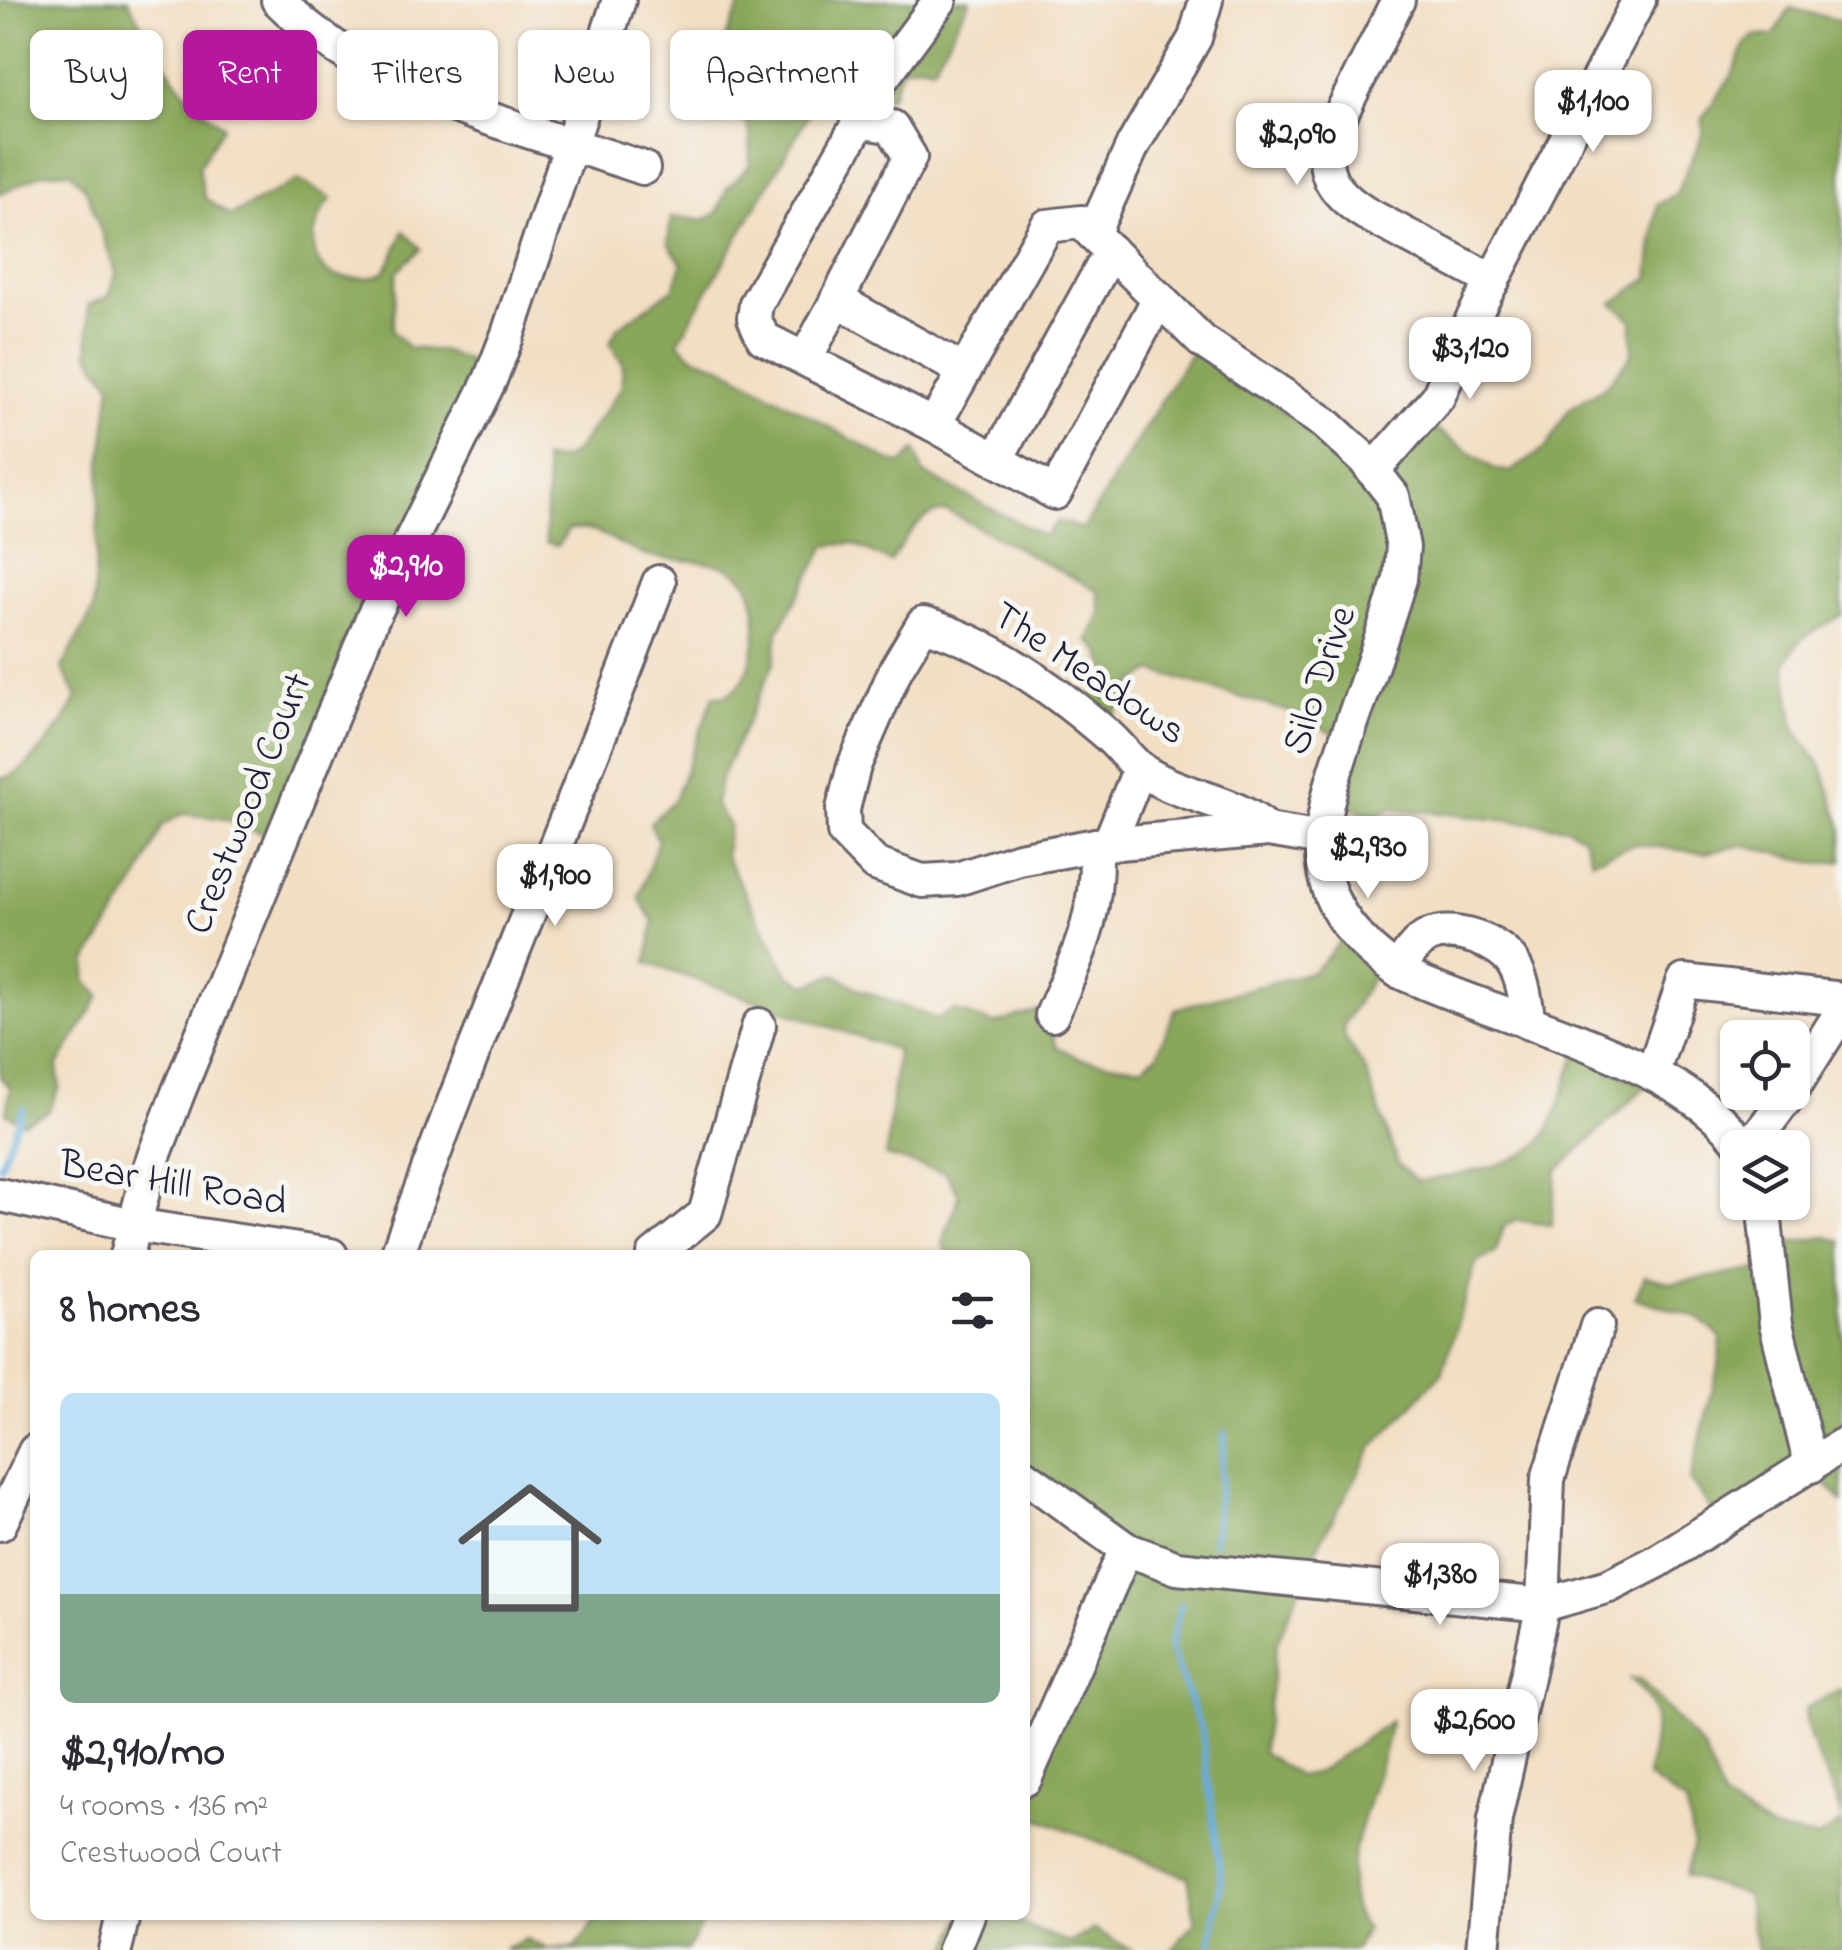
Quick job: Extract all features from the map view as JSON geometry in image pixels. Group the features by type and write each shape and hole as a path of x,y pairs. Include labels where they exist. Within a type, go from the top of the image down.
{"street":[{"path":"278,0 326,43 398,84 644,168"},
{"name":"Crestwood Court","path":"130,1240 178,1093 372,618 490,380 574,144 619,0"},
{"path":"940,0 880,81 756,304 754,318 763,338 934,425 1055,493 1159,298"},
{"path":"996,460 1133,144 1196,38 1206,0"},
{"path":"1398,0 1332,132 1324,153 1326,176 1346,201 1364,214 1493,281"},
{"path":"1373,470 1438,398 1493,281 1638,0"},
{"path":"804,359 910,157 892,127 867,122 858,126"},
{"path":"934,425 1047,226 1095,236"},
{"name":"Silo Drive","path":"1095,236 1202,341 1346,440 1393,496 1400,522 1400,579 1325,802 1322,839 1328,887 1342,920 1366,949 1398,971 1652,1074 1714,1110 1730,1130"},
{"path":"838,300 964,371"},
{"path":"399,1250 464,1069 590,766 659,582"},
{"name":"The Meadows","path":"1268,830 1248,812 1140,768 1107,734 1021,671 923,624 854,766 843,809 844,832 859,852 896,874 922,881 957,879 1018,859 1103,844 1268,830 1322,839"},
{"path":"1052,1015 1091,926 1103,844 1140,768"},
{"path":"1398,971 1410,952 1429,936 1454,934 1492,942 1513,962 1529,1023"},
{"path":"1652,1074 1684,981 1842,999"},
{"path":"1810,1062 1842,1011"},
{"path":"660,1250 705,1214 759,1025"},
{"path":"1763,1130 1778,1110"},
{"name":"Bear Hill Road","path":"0,1195 130,1240 260,1250"},
{"path":"1765,1220 1776,1324 1811,1466"},
{"path":"1484,1950 1495,1820 1543,1606 1548,1479 1563,1419 1597,1326"},
{"path":"1030,1480 1126,1549 1191,1570 1543,1606 1609,1586 1658,1561 1842,1445"},
{"path":"0,1524 30,1461"},
{"path":"1030,1767 1126,1549"},
{"path":"115,1950 122,1920"},
{"path":"954,1950 966,1920"}],"green space":[{"path":"0,0 128,0 144,30 30,30 30,120 163,120 163,61 183,89 183,120 216,120 223,126 199,166 204,197 230,216 298,180 332,198 318,222 314,248 324,269 336,276 364,278 382,273 404,231 421,249 397,271 392,331 409,348 442,351 488,368 277,839 220,818 182,814 163,825 140,876 87,961 86,981 100,996 57,1067 60,1087 48,1112 23,1123 6,1113 10,1087 0,1078 0,778 33,758 56,732 77,697 62,668 93,610 101,465 111,384 89,354 88,305 109,296 116,273 86,189 69,171 43,173 0,194"},
{"path":"743,0 970,0 933,67 903,67 894,88 894,30 729,30"},
{"path":"1790,8 1842,21 1842,615 1801,639 1785,663 1795,729 1822,767 1842,827 1842,861 1820,864 1744,845 1704,853 1634,844 1592,860 1584,838 1566,827 1391,808 1376,817 1328,800 1341,738 1293,713 1153,671 1135,682 1106,728 1083,712 1106,668 1100,651 1088,640 1101,614 1098,591 947,511 920,522 890,562 852,543 826,546 778,632 774,663 720,780 715,805 729,825 725,855 788,974 807,985 835,974 861,990 937,1019 954,1010 994,1024 1046,1008 1056,1046 1081,1059 1141,1067 1157,1055 1175,1009 1314,971 1348,933 1381,963 1344,1024 1344,1036 1365,1069 1398,1164 1417,1181 1483,1169 1532,1149 1552,1122 1577,1053 1646,1086 1557,1171 1551,1225 1516,1220 1504,1227 1495,1253 1476,1263 1442,1373 1373,1447 1320,1542 1277,1642 1262,1752 1298,1776 1318,1772 1390,1721 1353,1857 1354,1909 1366,1929 1355,1950 1172,1950 1195,1922 1188,1877 1030,1815 1030,1751 1118,1561 1030,1483 1030,1250 946,1250 942,1244 959,1195 946,1173 886,1156 897,1050 647,963 654,922 639,898 658,840 650,823 674,800 714,695 729,693 749,667 754,648 755,606 743,578 720,565 652,557 581,529 569,529 557,546 546,542 543,459 561,460 575,452 621,388 623,364 610,344 617,328 674,288 682,264 668,243 671,217 703,220 717,213 727,188 749,166 745,120 805,120 678,342 693,356 721,366 892,462 902,464 915,450 923,473 1044,536 1058,521 1083,529 1194,347 1375,477 1422,420 1495,469 1510,472 1546,448 1569,409 1607,385 1632,354 1632,320 1613,303 1649,278 1657,205 1676,194 1703,134 1703,117 1731,77 1746,43 1754,36 1774,35"},
{"path":"1826,1237 1842,1241 1842,1502 1816,1472 1720,1523 1690,1480 1718,1367 1721,1338 1699,1318 1635,1298 1645,1276 1672,1283 1762,1269 1772,1245"},
{"path":"1630,1679 1640,1679 1704,1750 1724,1801 1772,1830 1818,1838 1842,1823 1842,1950 1757,1950 1746,1894 1686,1876 1693,1843 1686,1804 1648,1778 1653,1712 1649,1701"},
{"path":"1842,1689 1842,1821 1810,1737 1805,1708"},
{"path":"596,1920 704,1920 687,1950 504,1950 526,1939 548,1949 576,1948"},
{"path":"961,1920 1012,1920 1070,1943 1094,1929 1131,1950 948,1950"}],"waterway":[{"path":"0,1166 23,1109"},
{"path":"1214,1542 1225,1432"},
{"path":"1181,1604 1170,1648 1202,1732 1221,1880 1210,1950"}]}
